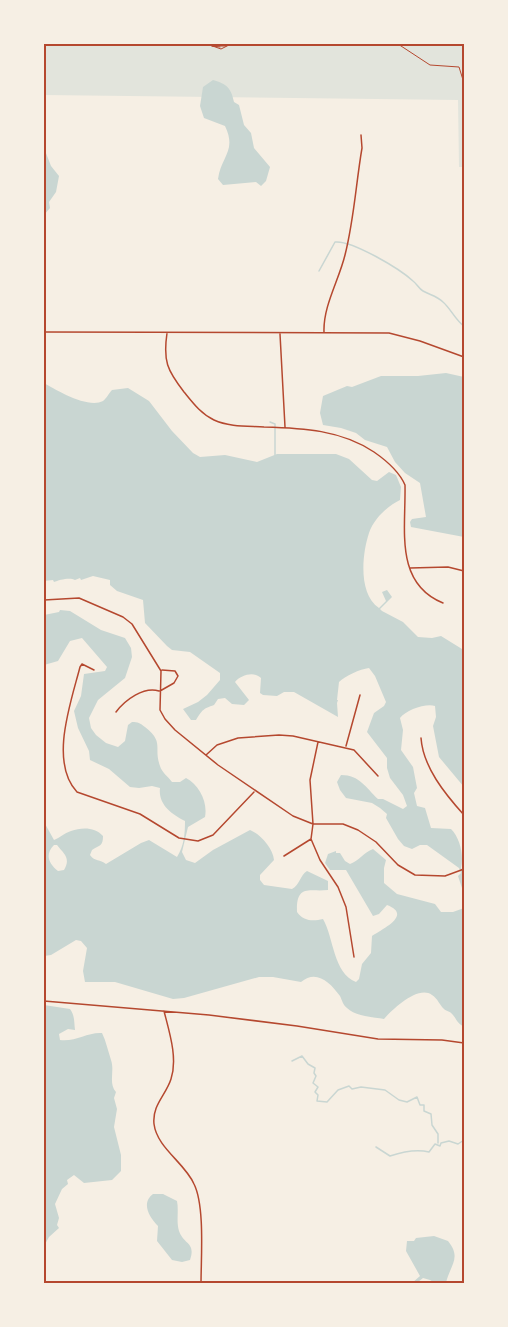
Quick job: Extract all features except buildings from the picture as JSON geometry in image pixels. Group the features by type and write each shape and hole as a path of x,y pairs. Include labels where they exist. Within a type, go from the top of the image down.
{"street":[{"path":"324,333 325,318 343,263 349,236 362,135"},
{"path":"44,332 389,333 465,357"},
{"path":"167,333 166,363 171,375 203,414 224,423 344,436 365,446 401,475 405,485 406,555 409,568 414,580 424,591 443,603"},
{"path":"280,333 285,428"},
{"path":"409,568 448,567 465,572"},
{"path":"44,600 79,598 123,617 132,624 161,671 160,710 165,719 206,756 293,816 312,824 343,824 358,830 376,842 398,865 415,875 434,877 464,869"},
{"path":"94,670 82,664 80,667 67,721 63,758 66,778 77,792 140,814 185,839 198,841 213,835 255,791"},
{"path":"116,712 143,691 152,689 160,691 174,683 178,676 175,672 161,671"},
{"path":"346,747 360,695"},
{"path":"206,756 211,749 226,741 250,736 293,736 346,747 360,756 378,776"},
{"path":"421,738 427,760 436,779 465,815"},
{"path":"318,742 310,780 311,839 320,860 342,896 350,923 354,957"},
{"path":"284,856 311,839"},
{"path":"44,1001 164,1010 297,1026 378,1039 442,1040 465,1043"},
{"path":"164,1010 173,1070 167,1087 157,1102 153,1122 158,1136 189,1175 199,1196 201,1284"}],"path":[{"path":"207,44 221,49 231,44"},
{"path":"398,44 430,65 459,67 462,81 465,83"},
{"path":"210,46 228,46"},
{"path":"465,153 463,157 465,162"}],"shaded area":[{"path":"44,44 464,44 464,167 459,167 458,100 44,95"},
{"path":"213,80 222,83 230,90 234,102 239,105 244,125 251,133 254,148 270,167 266,181 261,186 256,182 223,185 218,179 229,148 228,135 225,126 204,118 200,106 203,87"},
{"path":"44,148 51,166 59,176 56,192 49,202 50,208 44,215"},
{"path":"446,373 464,377 464,537 411,527 412,519 426,517 420,483 405,473 395,462 387,447 365,440 356,433 323,425 320,413 323,396 347,386 352,387 381,376"},
{"path":"44,383 72,398 89,403 103,401 112,390 128,388 149,401 172,431 193,453 200,457 225,455 257,462 277,454 336,454 349,459 372,480 377,481 389,472 396,475 401,487 400,500 382,513 371,528 365,552 365,584 372,602 379,608 386,601 382,592 387,590 392,597 380,609 403,622 418,637 441,636 462,649 464,654 464,787 439,757 433,726 436,717 435,706 427,705 416,708 400,718 403,730 401,750 413,767 417,788 414,793 417,806 425,808 431,828 451,829 457,837 462,852 464,894 458,876 461,873 459,868 427,845 420,845 412,849 404,846 386,818 387,814 372,803 346,798 340,790 337,782 341,775 353,777 378,799 383,799 403,809 407,806 403,795 390,778 387,758 367,732 374,713 386,702 369,668 353,673 339,682 338,717 294,692 284,692 277,696 263,695 260,693 261,678 251,674 235,682 249,700 244,705 232,704 225,698 218,699 196,720 191,720 183,709 207,695 220,680 220,673 190,652 172,650 167,646 145,623 143,600 117,591 110,585 110,580 93,576 81,580 80,578 54,582 53,580 44,581"},
{"path":"60,610 70,611 101,630 125,638 131,648 132,657 125,678 98,700 89,718 91,728 106,743 118,747 125,741 128,725 132,722 140,724 155,737 161,768 172,782 180,782 186,778 199,789 204,800 205,817 188,827 182,852 186,860 195,863 213,850 250,830 265,842 273,855 274,860 260,875 260,880 264,885 292,889 307,871 328,881 328,890 310,890 301,893 297,903 297,912 306,919 323,919 338,963 348,977 356,982 359,979 362,964 371,953 372,936 393,922 397,913 387,905 379,914 373,916 346,870 330,870 325,863 328,854 336,851 350,864 373,849 386,860 384,883 397,894 435,904 441,912 453,912 464,908 464,1027 432,995 426,993 420,993 406,1000 384,1019 350,1011 332,986 317,977 307,978 301,982 259,977 173,999 115,982 85,982 83,971 87,948 81,941 76,940 51,955 44,956 44,822 54,840 80,829 92,829 100,833 103,836 102,844 92,850 90,855 106,864 149,840 177,857 183,844 185,826 185,821 170,812 163,804 160,788 130,787 109,769 90,760 89,751 78,728 74,711 81,696 84,674 105,671 107,667 82,638 70,641 58,661 44,665 44,615","holes":["57,845 66,856 67,862 64,870 58,871 50,862 49,855 51,848"]},
{"path":"44,1005 70,1009 72,1012 75,1030 68,1029 59,1034 60,1040 71,1040 102,1033 112,1064 112,1085 116,1092 114,1098 117,1109 114,1127 121,1155 121,1171 112,1180 84,1183 74,1175 67,1180 68,1184 62,1189 55,1204 59,1228 49,1237 44,1246 44,1028 46,1024"},
{"path":"153,1194 163,1194 177,1201 178,1227 181,1236 192,1250 190,1260 182,1262 172,1260 157,1241 158,1226 149,1214 147,1206"},
{"path":"434,1236 448,1241 454,1252 454,1262 446,1283 435,1283 423,1278 418,1282 421,1283 412,1283 420,1276 406,1251 407,1241"}],"waterway":[{"path":"319,271 335,242 364,250 407,276 422,290 441,300 464,326"},
{"path":"270,422 275,424 275,455"},
{"path":"292,1061 302,1056 308,1064 315,1068 316,1076 313,1083 318,1087 315,1092 318,1095 317,1101 327,1102 338,1090 349,1086 352,1089 361,1087 385,1090 399,1100 407,1102 417,1097 420,1105 424,1105 424,1111 431,1114 432,1125 438,1134 438,1143"},
{"path":"376,1147 390,1156 410,1151 429,1152 435,1144 440,1146 441,1143 449,1141 458,1144 464,1140"}]}
